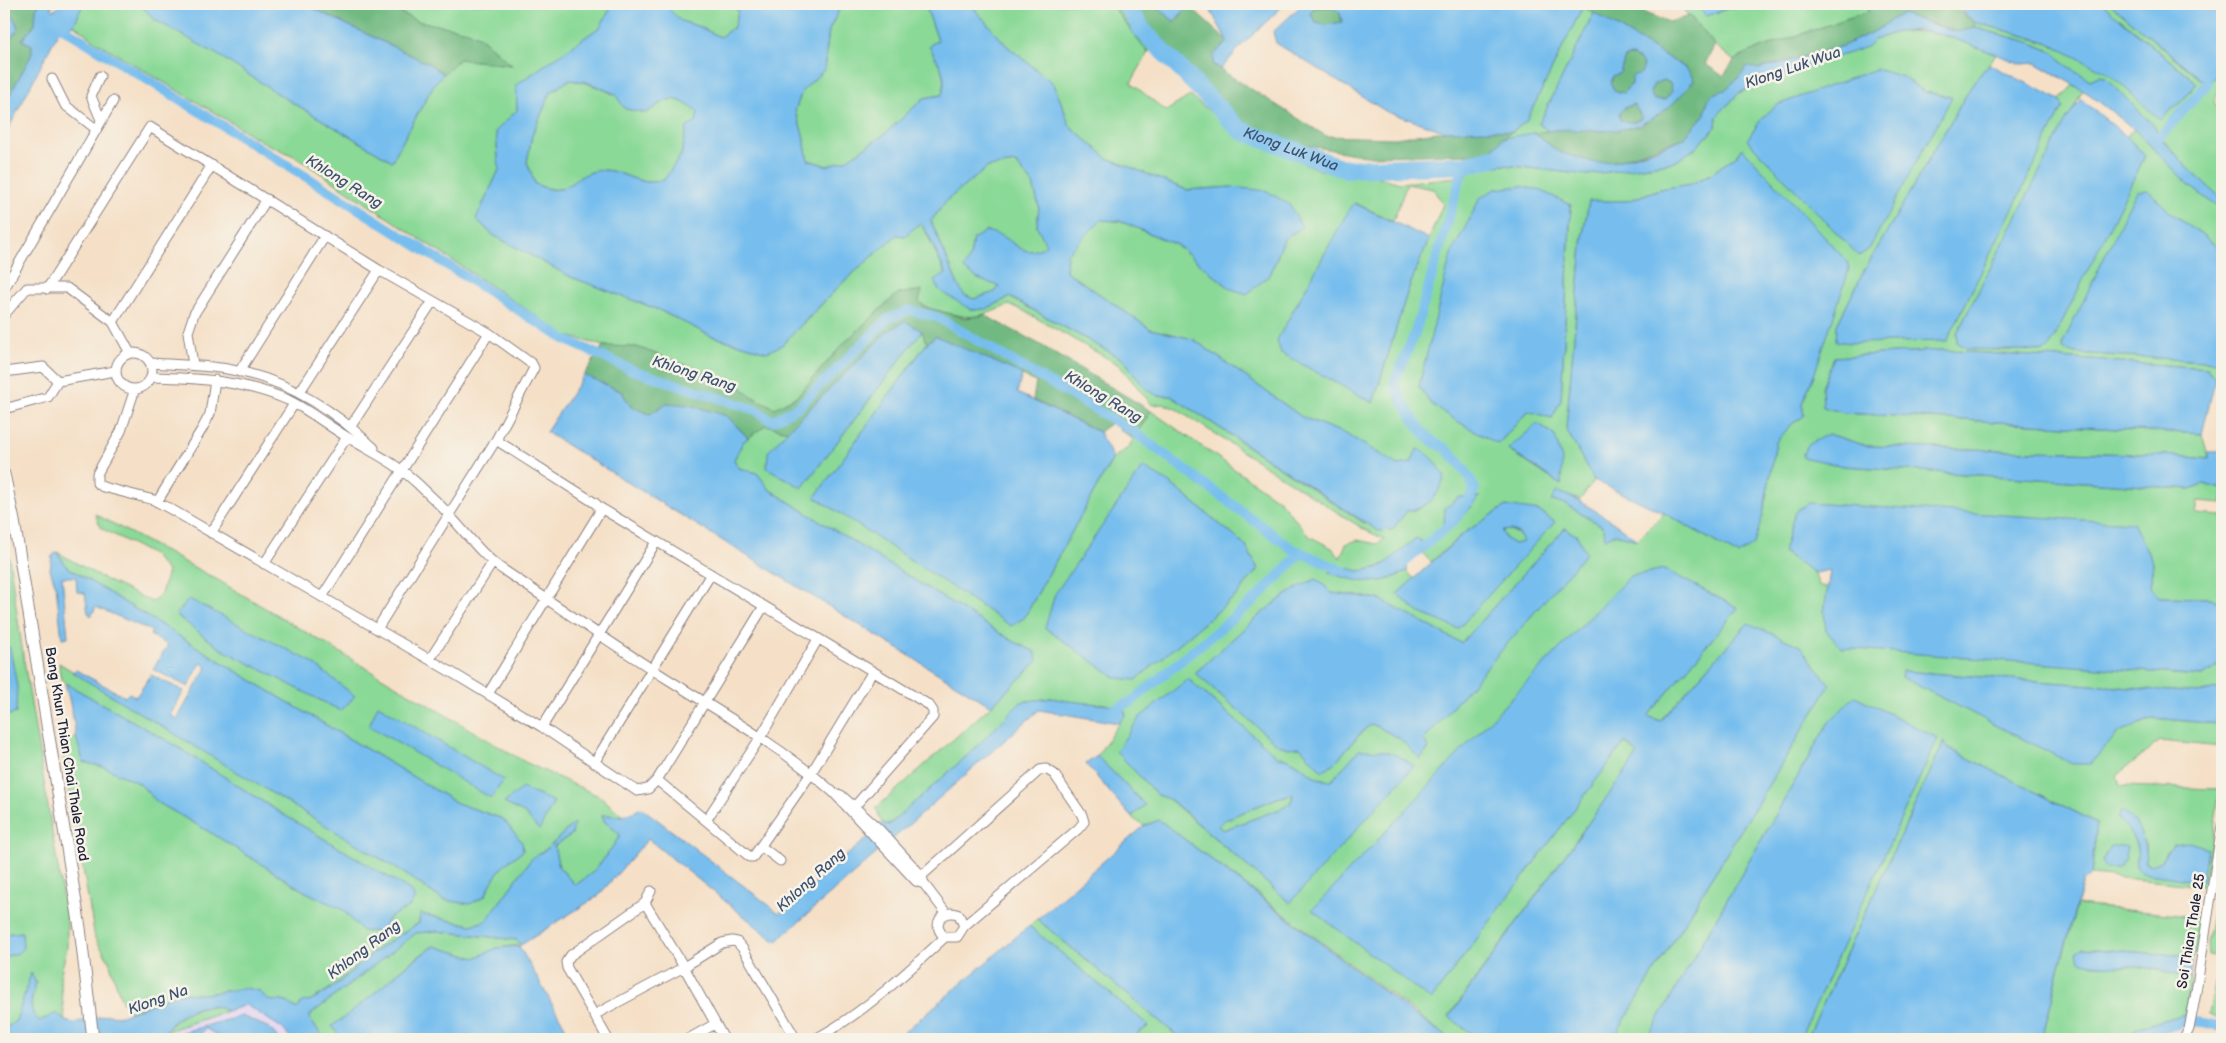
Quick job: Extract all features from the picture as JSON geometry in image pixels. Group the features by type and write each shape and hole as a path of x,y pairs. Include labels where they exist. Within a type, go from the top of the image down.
{"main road":[{"name":"Bang Khun Thian Chai Thale Road","path":"4,474 14,521 79,920 93,1039"}],"street":[{"path":"100,76 91,96 101,120"},
{"path":"52,78 65,104 96,129"},
{"path":"4,289 113,101"},
{"path":"47,289 150,127 378,270 488,333 532,364 534,368 496,440 377,629"},
{"path":"113,322 212,165"},
{"path":"192,365 188,332 194,314 267,199"},
{"path":"239,372 325,236"},
{"path":"300,393 378,270"},
{"path":"4,315 27,288 67,288 113,322 130,353"},
{"path":"351,426 434,301"},
{"path":"322,597 488,333"},
{"path":"130,353 142,354 151,363 152,377 146,385 135,390 123,386 116,377 115,371 120,360 130,353"},
{"path":"151,363 192,365 239,372 262,378 300,393 351,426 381,455"},
{"path":"4,372 43,367 58,381"},
{"path":"4,409 48,397 58,381 115,371"},
{"path":"152,377 215,380 260,390 294,404 314,415 402,469 449,514 493,562 599,635 760,738 834,793 890,846 921,880 946,913"},
{"path":"157,502 210,414 215,380"},
{"path":"135,390 121,431 97,474 97,483 103,487 157,502 430,659 542,727 637,791 648,789 657,780 764,606"},
{"path":"211,533 294,404"},
{"path":"264,564 347,437"},
{"path":"496,440 656,542 929,705 933,711 933,717 855,806"},
{"path":"488,694 599,513 599,507"},
{"path":"542,727 656,542"},
{"path":"430,659 493,562"},
{"path":"594,763 653,670 710,574"},
{"path":"707,819 760,738 818,639"},
{"path":"657,780 707,819 750,857 756,855 810,775 872,671"},
{"path":"815,1039 850,1019 896,982 945,937 957,937 964,926 1078,830 1084,822 1082,815 1054,774 1046,769 1040,770 921,880"},
{"path":"834,793 841,795 855,806 875,831"},
{"name":"Soi Thian Thale 25","path":"2184,1039 2189,1029 2191,1018 2222,826"},
{"path":"762,847 780,860"},
{"path":"608,1039 567,968 566,962 571,955 645,903 651,891"},
{"path":"645,903 684,967 724,1039"},
{"path":"945,937 939,931 938,923 946,913 959,914 964,926"},
{"path":"594,1015 684,967 722,943 732,941 737,942 743,949 796,1039"},
{"path":"688,1039 715,1024"}],"shaded area":[{"path":"246,1005 282,1028 292,1039 145,1039"},
{"path":"2181,1027 2177,1039 2141,1039"}],"green space":[{"path":"4,4 40,4 36,9 35,24 22,40 32,45 32,54 4,105 4,46 18,28 14,18 4,13"},
{"path":"83,4 140,4 283,97 392,161 434,84 459,59 511,65 480,37 467,31 417,21 383,4 613,4 600,27 516,85 517,110 496,131 499,170 476,219 493,235 571,277 659,310 711,336 767,352 808,319 841,284 897,235 905,236 920,223 946,275 939,290 972,310 986,309 1009,297 1124,360 1145,388 1158,396 1171,396 1364,523 1392,530 1407,511 1420,509 1411,463 1398,465 1346,434 1302,417 1193,339 1150,329 1066,271 1067,254 1101,220 1120,221 1177,245 1231,289 1270,275 1284,239 1301,227 1232,187 1187,190 1107,158 1070,126 1054,84 1007,46 970,4 1111,4 1148,53 1131,83 1166,111 1190,96 1240,135 1320,170 1379,177 1400,183 1466,176 1476,168 1504,165 1588,175 1675,162 1697,147 1716,127 1717,116 1739,93 1759,83 1896,32 1935,34 1996,55 1973,83 1864,271 1837,325 2063,108 2060,100 2073,85 2083,90 1957,333 1957,342 1967,349 2045,351 2145,156 2126,136 2134,129 2189,185 2222,211 2222,250 2170,212 2148,190 2075,353 2222,362 2222,380 2215,380 2208,368 1941,350 1834,357 1828,373 1844,413 2202,434 2209,459 2166,455 1867,446 1828,434 1843,466 2190,489 2204,484 2222,489 2222,503 2198,501 2196,514 2222,516 2222,604 2211,598 2159,597 2150,587 2153,563 1783,552 1815,573 1818,585 1829,588 1824,612 2171,674 2203,676 2222,663 2222,688 2198,693 1903,671 1901,677 2090,764 2119,732 2154,718 2219,724 2222,701 2222,747 2160,741 2117,775 2120,786 2220,789 2205,886 2091,875 2097,823 1948,748 1944,742 1807,1039 1798,1039 1829,722 1647,1039 1613,1039 1830,685 1748,623 1660,721 1648,716 1738,608 1664,569 1630,577 1495,715 1431,1000 1624,742 1638,754 1449,1016 1479,1039 1450,1039 1159,820 1144,826 1131,817 1145,805 1097,756 1125,714 1105,704 1075,703 1051,698 1021,702 968,755 889,825 882,823 876,808 991,706 1038,661 1035,652 1011,640 770,490 757,473 739,468 734,460 743,442 766,424 787,431 802,488 922,331 927,343 815,497 1024,618 1113,458 1128,448 1151,411 1280,501 1309,536 1332,548 1340,558 1346,544 1357,540 1377,544 1384,539 1365,530 1176,409 1164,404 1152,405 1119,365 1022,310 1009,305 982,315 961,316 926,307 919,301 922,291 897,294 845,342 797,396 775,408 751,396 737,384 637,347 603,346 565,335 296,157 265,143 95,41 74,25","holes":["1903,77 1925,92 1951,97 1747,140","1741,149 1820,351 1814,375 1802,403 1804,416 1792,424 1776,442 1763,515 1738,555 1664,513 1637,540 1615,534 1605,539 1604,527 1565,504 1557,492 1580,500 1594,480 1566,429 1583,234 1589,202 1627,201 1660,189 1691,184 1711,174 1737,155","1407,184 1433,189 1443,204 1408,290 1373,403 1355,203 1393,221","1571,205 1561,400 1552,418 1528,411 1498,444 1430,403 1419,387 1428,350","1538,424 1555,436 1561,485 1508,450","1170,483 1245,545 1258,569 1237,595 1136,680","1506,506 1555,522 1418,612 1398,594 1415,580 1407,571 1386,580 1368,582 1329,572 1335,565 1355,571 1374,568 1383,565 1422,541 1422,553 1431,562 1464,533","1565,528 1577,536 1424,740 1429,748 1420,759 1399,738 1372,724 1359,735 1336,761 1322,770 1300,747 1195,673 1237,634 1269,608 1301,586 1317,579 1332,593 1379,599 1461,643","1188,679 1278,757 1293,761 1323,780 1331,781 1359,750 1290,903 1170,800","2133,836 2145,841 2146,863 2152,865 2162,861 2168,850 2164,876 2142,873 2136,868 2138,852"]},
{"path":"304,4 383,4 417,21 468,31 480,37 512,65 459,59 444,74 429,64"},
{"path":"664,4 733,4 738,12 734,27 720,37 700,27 681,21"},
{"path":"842,4 923,4 938,40 929,46 943,75 943,88 942,95 924,98 885,134 848,159 827,166 808,160 803,134 795,111 802,91 824,70 829,30"},
{"path":"1111,4 1153,4 1174,23 1189,6 1228,42 1214,54 1213,65 1326,136 1395,138 1444,131 1497,130 1511,132 1492,150 1473,154 1366,156 1287,142 1241,123 1160,40 1148,53"},
{"path":"1579,4 1629,4 1647,14 1669,22 1690,16 1715,45 1705,64 1723,76 1734,61 1752,51 1869,11 1866,4 1953,4 1953,6 1974,22 1976,28 1957,32 1903,14 1879,29 1843,46 1743,73 1725,90 1708,100 1705,114 1684,138 1617,161 1596,163 1559,152 1534,133 1560,129 1600,131 1641,126 1694,80 1687,69"},
{"path":"1678,4 1694,4 1706,16 1742,4 1866,4 1869,11 1752,51 1734,61 1715,45"},
{"path":"2102,4 2110,4 2206,84 2222,70 2222,83 2214,102 2222,113 2222,199 2189,169 2162,139 2154,126 2106,78 2099,76 2090,80 2063,63 2055,53 2029,42 1976,28 1974,22 2062,49 2095,65 2118,80 2160,119 2184,99 2197,83"},
{"path":"1583,6 1594,13 1539,124 1548,131 1503,138 1526,121"},
{"path":"1315,7 1332,7 1340,13 1342,22 1325,25 1316,23 1310,13"},
{"path":"1632,56 1640,60 1644,66 1641,73 1623,93 1615,91 1611,84 1613,76 1620,72 1625,57"},
{"path":"569,80 600,88 646,113 661,103 672,99 683,102 698,112 696,122 687,128 681,155 664,180 641,181 607,170 599,170 583,176 561,189 546,188 535,184 527,162 532,135 551,92"},
{"path":"1663,80 1670,83 1672,91 1665,100 1654,100 1650,92 1654,84"},
{"path":"1634,104 1642,118 1631,122 1620,120 1618,113"},
{"path":"1016,163 1033,184 1039,207 1037,226 1047,245 1040,249 1029,251 1019,248 1004,237 973,239 970,257 978,279 1000,286 995,292 974,299 964,295 958,285 931,221 947,200 988,167"},
{"path":"922,290 919,301 924,307 966,318 984,315 1039,344 1151,411 1133,439 1111,423 1099,432 1033,400 1036,382 936,337 927,343 922,331 887,332 787,431 766,425 748,438 727,416 667,403 650,414 631,407 622,392 584,375 603,346 637,347 737,384 751,396 775,408 797,396 845,342 897,294"},
{"path":"95,514 216,579 525,762 601,797 623,816 602,815 605,822 621,835 595,869 575,885 559,867 554,846 572,834 573,824 548,848 532,858 486,921 471,925 420,914 419,923 375,951 332,987 297,1009 286,1002 269,1000 260,991 246,988 205,994 179,993 129,1012 121,999 109,961 95,938 62,747 76,737 81,748 83,762 104,767 140,784 157,802 213,834 304,891 343,910 362,931 379,932 390,917 409,907 415,898 410,890 279,812 173,744 65,683 60,676 59,663 404,873 443,900 485,896 500,870 523,851 503,819 457,803 249,679 67,567 57,552 106,580 152,602 161,593 168,572 153,555 101,528","holes":["553,802 539,829 524,813"]},
{"path":"4,524 23,654 67,923 67,948 60,977 65,1021 44,1022 36,1019 33,1015 31,1004 36,983 31,974 16,1021 4,1029 4,957 18,953 22,932 4,934 4,716 16,713 10,649 4,644"},
{"path":"1502,530 1515,532 1524,542 1514,544 1506,539"},
{"path":"1293,794 1291,802 1283,808 1223,830 1218,826 1224,820 1277,798"},
{"path":"2222,857 2222,1020 2209,1014 2220,957 2208,955 2207,943"},
{"path":"2077,905 2198,917 2198,946 2192,960 2189,956 2083,948 2076,952 2092,965 2136,966 2174,973 2191,979 2185,1014 2137,1028 2136,1031 2116,1039 2042,1039"},
{"path":"1037,919 1181,1039 1134,1039 1138,1033 1149,1026 1029,926"},
{"path":"437,931 517,940 521,945 497,948 475,958 433,946 333,1026 342,1039 325,1039 310,1020 310,1015 416,933"},
{"path":"201,1007 220,1007 227,1011 165,1032 172,1023"}],"water":[{"path":"40,4 53,4 51,8 54,10 63,4 83,4 74,25 59,31 4,137 4,105 32,54 32,45 22,40 35,24 36,9"},
{"path":"140,4 304,4 429,64 444,74 434,84 392,161 283,97 218,55 155,20"},
{"path":"613,4 664,4 681,21 700,27 720,37 734,27 738,12 733,4 842,4 829,30 824,70 802,91 795,111 803,134 808,160 827,166 848,159 885,134 924,98 942,95 944,88 943,75 929,46 938,40 923,4 970,4 1007,46 1054,84 1070,126 1107,158 1187,190 1232,187 1267,191 1290,205 1302,227 1284,239 1270,275 1247,294 1231,289 1177,245 1120,221 1101,220 1067,254 1066,271 1150,329 1193,339 1302,417 1346,434 1398,465 1411,463 1417,449 1422,451 1431,457 1440,468 1445,478 1442,485 1431,501 1421,507 1407,511 1392,530 1378,531 1171,396 1158,396 1145,388 1124,360 1010,297 986,309 971,310 939,290 934,281 946,274 928,234 920,223 905,236 897,235 841,284 782,345 767,352 711,336 659,310 571,277 493,235 476,219 499,170 496,131 517,110 516,85 600,27","holes":["569,80 587,82 615,94 625,109 646,113 661,103 672,99 683,102 698,112 696,122 687,127 681,155 664,180 641,181 607,170 599,170 583,175 561,189 554,190 535,184 527,162 532,135 551,92","1016,163 1033,184 1039,207 1037,226 1046,245 1040,249 1029,251 1004,237 986,231 973,239 970,257 964,269 978,279 999,286 995,292 974,299 964,295 958,285 931,221 947,200 988,167"]},
{"path":"1153,4 1191,4 1174,21"},
{"path":"1207,4 1285,4 1243,44 1221,69 1213,64 1214,54 1228,42"},
{"path":"1303,4 1579,4 1583,6 1526,122 1511,132 1497,130 1444,131 1387,112 1276,43 1273,32","holes":["1315,7 1332,7 1340,13 1342,22 1325,25 1316,23 1310,13"]},
{"path":"1694,4 1742,4 1706,16"},
{"path":"1963,4 2102,4 2197,83 2184,99 2160,120 2111,75 2047,42 1974,22 1961,10"},
{"path":"2110,4 2222,4 2222,70 2207,84"},
{"path":"4,13 14,18 18,29 4,46"},
{"path":"1594,13 1687,69 1694,80 1664,111 1641,124 1629,128 1599,131 1548,131 1539,124","holes":["1632,56 1640,60 1644,66 1641,73 1632,76 1632,84 1623,93 1615,91 1611,84 1613,76 1620,73 1625,57","1663,80 1670,83 1672,91 1665,100 1654,100 1650,92 1654,84","1634,104 1642,118 1631,122 1620,120 1619,113 1624,108"]},
{"path":"1903,14 1956,32 1976,28 2029,42 2055,53 2063,63 2090,80 2099,76 2106,78 2154,126 2162,139 2189,169 2222,199 2222,211 2189,185 2134,129 2089,94 2036,63 2022,64 1947,36 1918,30 1896,32 1874,40 1867,47 1759,83 1739,93 1717,116 1716,127 1697,147 1675,162 1588,175 1504,165 1476,168 1470,163 1473,154 1492,150 1503,138 1534,133 1559,152 1596,163 1617,161 1657,149 1684,138 1705,114 1708,100 1713,94 1725,90 1743,73 1746,66 1759,69 1843,46 1879,29"},
{"path":"1989,64 2060,100 2063,107 1947,341 1849,343 1836,341 1837,325 1864,271 1973,83"},
{"path":"1876,69 1903,77 1925,92 1952,97 1869,249 1859,256 1747,140 1762,118 1777,105"},
{"path":"2081,99 2126,136 2145,156 2050,346 2045,351 1967,349 1957,342 1957,333 2066,120"},
{"path":"1742,148 1847,261 1849,270 1814,375 1802,403 1804,416 1792,424 1776,442 1763,515 1754,544 1738,555 1664,513 1594,480 1566,429 1583,234 1589,201 1627,201 1660,189 1691,184 1711,174 1737,155"},
{"path":"1522,186 1542,191 1571,205 1561,400 1552,418 1528,411 1498,444 1455,420 1430,403 1419,386 1451,254 1480,198 1495,189"},
{"path":"2148,190 2170,212 2222,250 2222,362 2075,353 2063,349 2063,343 2132,200 2137,191"},
{"path":"1354,203 1429,239 1408,290 1373,403 1281,353 1277,340"},
{"path":"905,321 922,331 802,488 767,468 768,452 787,431 887,332"},
{"path":"936,336 1022,374 1017,393 1099,432 1113,458 1024,618 1011,626 815,497 927,343"},
{"path":"1941,350 2208,368 2215,380 2202,434 1844,413 1823,407 1822,387 1834,357"},
{"path":"584,375 622,392 631,407 650,414 667,403 689,405 727,416 748,438 743,442 734,460 739,468 757,473 770,490 1011,640 1035,652 1038,661 991,706 546,432"},
{"path":"1538,423 1555,436 1562,459 1561,485 1508,449"},
{"path":"1828,434 1867,446 2166,455 2209,459 2207,452 2222,452 2222,489 2204,484 2190,489 1843,466 1802,457 1807,445"},
{"path":"1143,467 1170,483 1245,545 1258,569 1237,595 1136,680 1116,678 1045,628 1055,594"},
{"path":"1557,491 1609,519 1637,540 1615,534 1605,539 1604,527 1565,504 1551,501"},
{"path":"1459,497 1480,497 1459,521 1444,523 1445,508"},
{"path":"1808,503 2133,523 2153,563 2150,587 2159,597 2211,598 2222,604 2222,663 2203,676 1842,648 1826,631 1824,612 1830,570 1815,573 1783,552 1795,512"},
{"path":"1506,506 1539,511 1555,522 1458,629 1418,612 1397,594 1464,533","holes":["1511,530 1518,533 1523,542 1514,544 1506,539 1502,531"]},
{"path":"1565,528 1577,536 1586,553 1424,740 1429,748 1420,759 1399,738 1372,724 1359,735 1336,761 1322,771 1300,747 1288,748 1278,745 1195,673 1237,634 1269,608 1301,586 1317,579 1332,593 1379,599 1461,643"},
{"path":"1416,538 1422,541 1408,561 1407,571 1396,576 1386,580 1368,582 1329,573 1335,565 1359,571 1381,567"},
{"path":"57,552 67,567 249,679 457,803 503,819 522,842 523,851 500,870 485,896 470,904 443,900 404,873 72,672 76,670 125,697 129,693 136,697 151,675 184,691 170,715 177,719 207,667 201,663 188,687 153,669 168,645 150,635 152,631 96,607 91,616 88,613 85,593 77,592 76,577 62,577 68,637 62,638 56,587 50,569 52,556"},
{"path":"1664,569 1738,608 1648,716 1660,721 1748,623 1800,646 1830,685 1613,1039 1479,1039 1449,1017 1638,754 1625,742 1431,1000 1312,910 1495,715 1630,576"},
{"path":"189,599 310,661 355,696 341,711 221,649 176,615"},
{"path":"4,644 10,648 17,686 16,713 4,716"},
{"path":"1902,671 2198,693 2222,688 2219,724 2154,718 2119,732 2090,764 2072,764 1901,677"},
{"path":"1188,679 1278,757 1293,761 1323,780 1331,781 1359,750 1388,752 1414,766 1290,903 1171,800 1157,795 1116,751 1140,717","holes":["1293,794 1291,802 1283,808 1223,830 1218,826 1224,820 1277,798"]},
{"path":"65,683 173,744 279,812 410,890 415,898 409,907 390,917 379,932 362,931 343,910 304,891 213,834 157,802 140,784 104,767 83,762"},
{"path":"1855,696 1938,738 1800,1039 1647,1039 1829,722"},
{"path":"1051,698 1122,707 1126,714 1119,723 1039,710 776,942 648,839 598,896 521,945 517,940 437,931 416,933 310,1015 310,1020 325,1039 292,1039 282,1028 246,1005 227,1011 212,1006 197,1008 177,1019 163,1033 145,1039 4,1039 4,1029 16,1021 31,973 36,983 31,1004 33,1013 40,1021 57,1013 65,1021 73,1023 107,1015 122,1016 179,993 205,994 246,988 260,991 269,1000 286,1002 297,1009 302,1002 311,1000 331,989 376,951 419,923 420,914 471,925 486,921 532,858 548,848 574,823 572,834 554,846 559,867 575,885 595,869 620,835 605,822 602,815 623,816 642,808 779,913 865,840 882,823 889,825 968,755 1021,702"},
{"path":"378,705 504,780 491,798 369,726"},
{"path":"1944,742 1948,748 2097,823 2091,875 2083,881 2042,1039 1807,1039"},
{"path":"1097,756 1145,805 1131,817 1086,764"},
{"path":"522,788 554,802 539,830 524,813 504,803"},
{"path":"2121,810 2133,822 2141,834 2146,863 2151,865 2162,861 2173,844 2189,842 2208,848 2203,880 2189,880 2142,873 2136,868 2136,846 2132,835 2118,818"},
{"path":"1159,820 1411,1012 1450,1039 1181,1039 1037,919 1144,826"},
{"path":"2111,846 2127,846 2125,858 2118,869 2106,869 2102,862"},
{"path":"1029,926 1149,1026 1138,1033 1134,1039 896,1039"},
{"path":"22,932 23,948 18,953 4,957 4,934"},
{"path":"434,946 475,958 497,948 519,946 572,1039 342,1039 332,1026 358,1007 420,955"},
{"path":"2082,948 2189,956 2192,960 2191,979 2148,968 2087,963 2080,961 2076,952"},
{"path":"2185,1014 2181,1027 2141,1039 2116,1039 2136,1031 2136,1028"},
{"path":"242,1016 269,1028 279,1039 245,1039 241,1037 239,1039 223,1039 205,1028 197,1039 169,1039 183,1032"}],"waterway":[{"name":"Klong Luk Wua","path":"1126,4 1143,31 1240,130 1345,169 1464,165 1493,158"},
{"name":"Khlong Rang","path":"58,25 357,208 564,339 632,370 756,410 772,421 798,407 888,319 909,310 937,317 1134,432 1291,548 1345,572"},
{"path":"2156,141 2207,84"},
{"name":"Khlong Rang","path":"1405,562 1454,521 1475,489 1466,472 1455,458 1446,449 1432,441 1414,421 1394,383 1415,333 1464,165"},
{"name":"Khlong Rang","path":"1108,712 1131,702 1258,597 1301,553"},
{"path":"2170,1025 2196,1022 2222,1027"}],"water label":[{"name":"Klong Na","path":"158,1000"}]}
